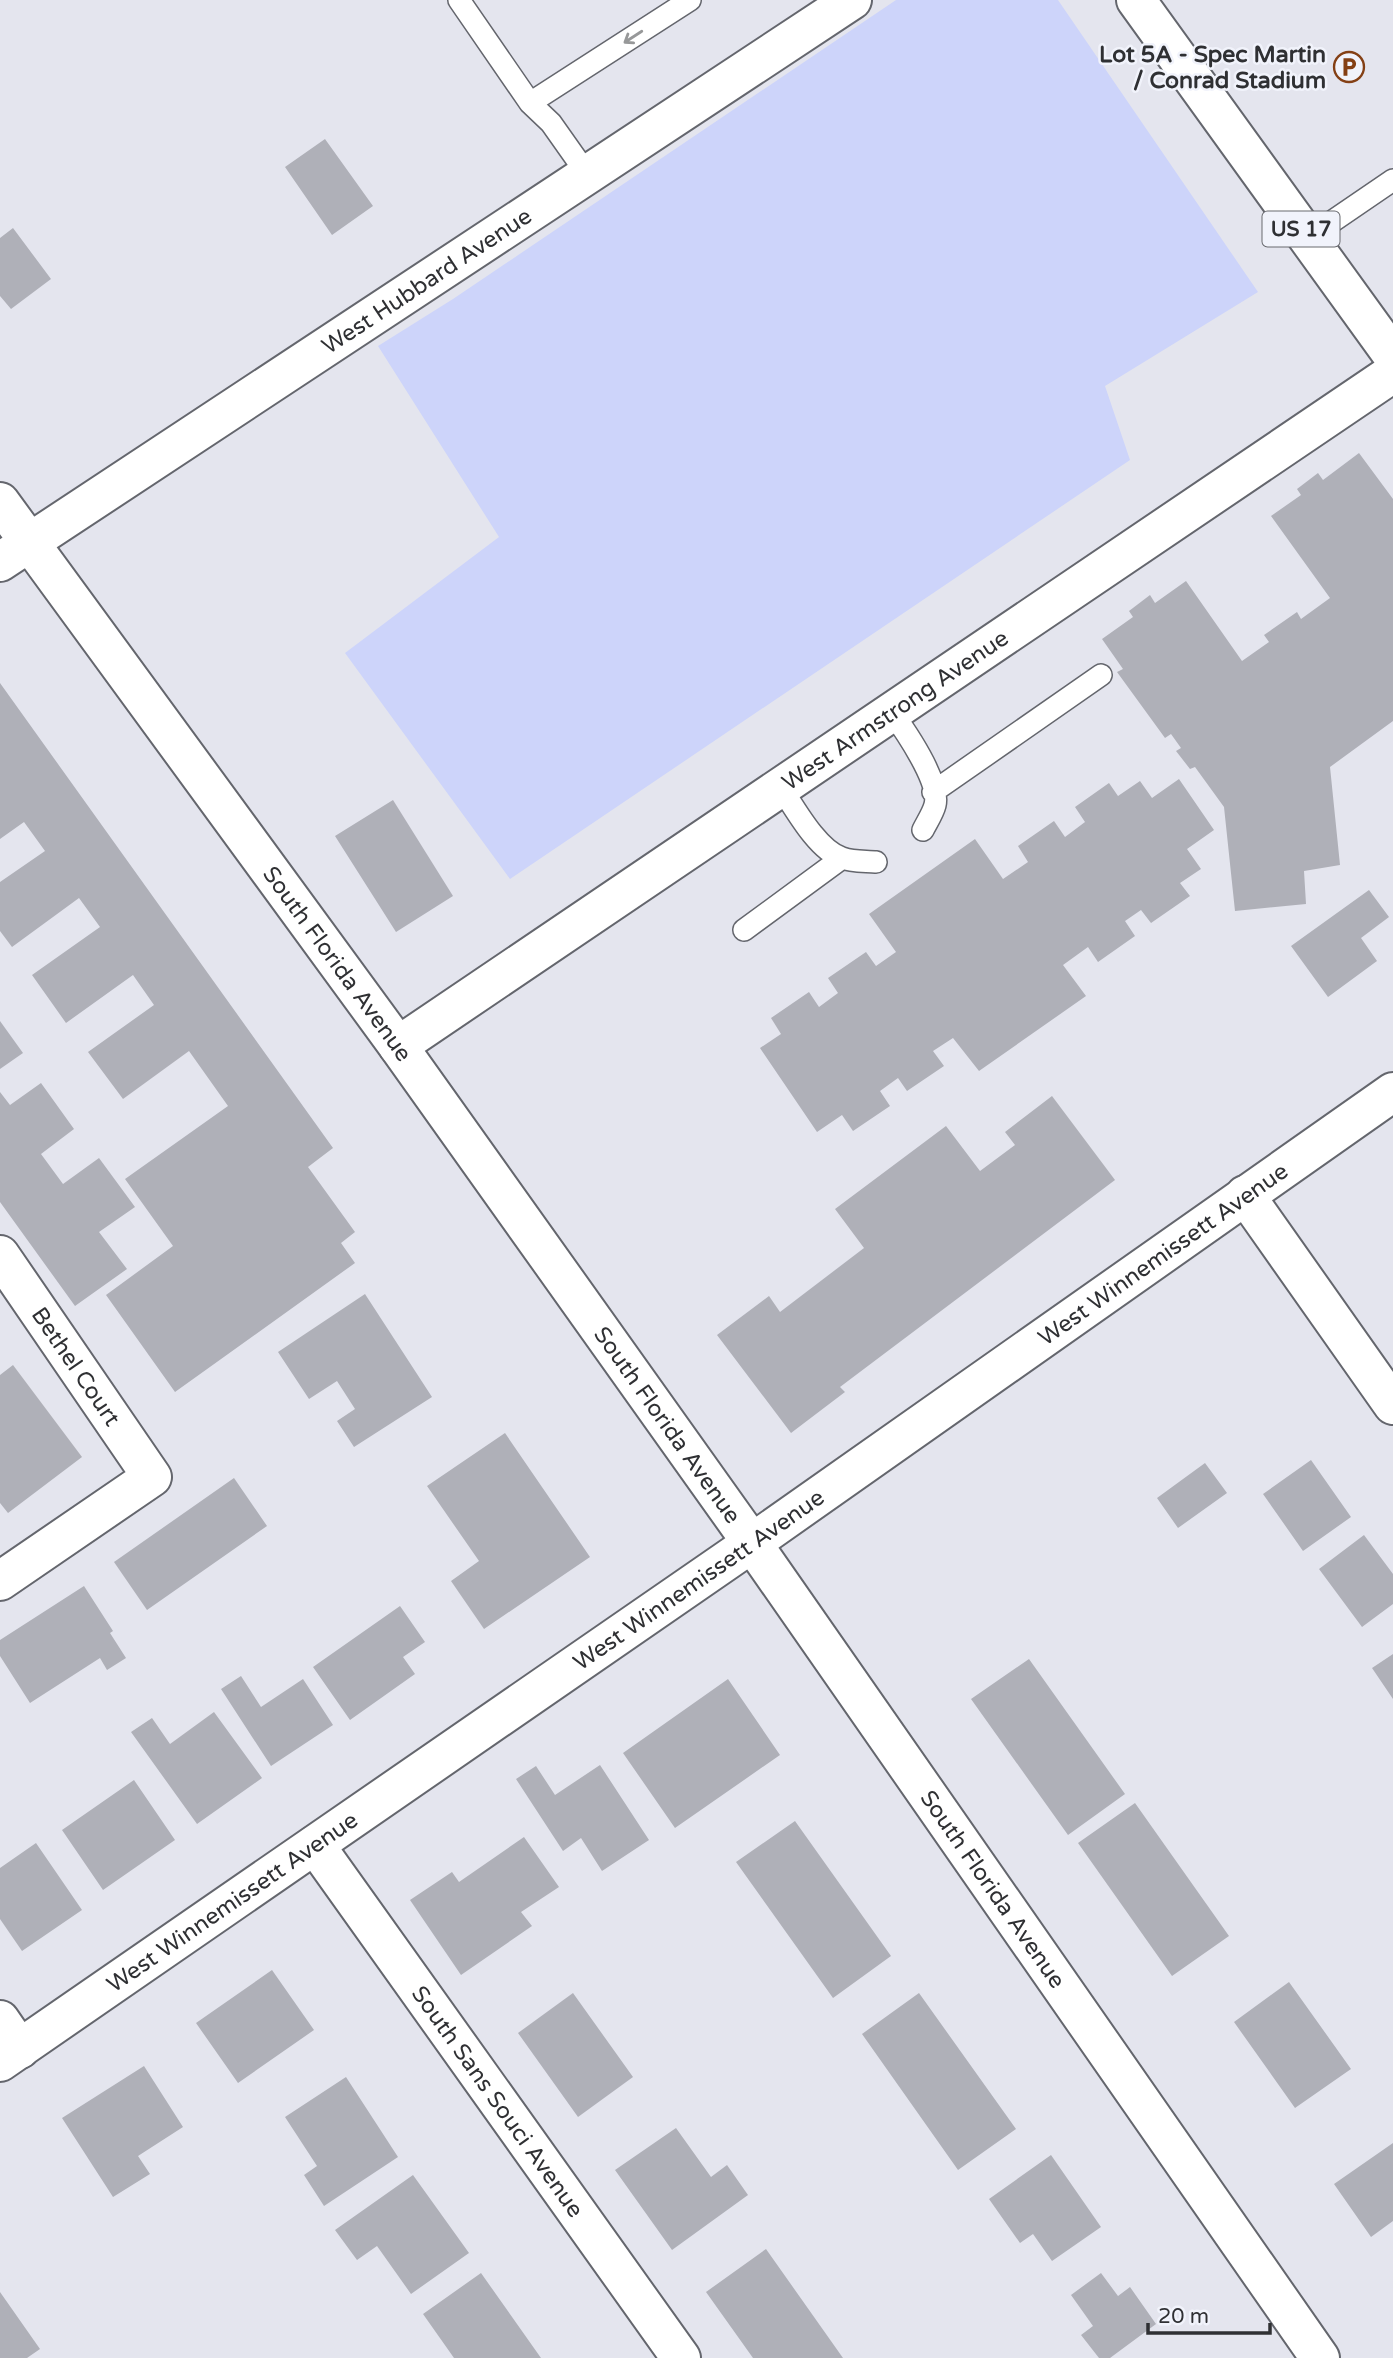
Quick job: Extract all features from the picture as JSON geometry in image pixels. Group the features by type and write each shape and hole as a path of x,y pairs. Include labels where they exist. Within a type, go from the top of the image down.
{"street":[{"name":"West Hubbard Avenue","path":"15,552 852,0"},
{"name":"US 17","path":"1136,0 1393,356"},
{"name":"West Armstrong Avenue","path":"398,1045 1393,373"},
{"name":"South Florida Avenue","path":"0,502 15,552 398,1045 752,1543 1320,2358"},
{"name":"West Winnemissett Avenue","path":"7,2044 315,1844 752,1543 1393,1092"},
{"path":"1245,1195 1393,1405"},
{"name":"Bethel Court","path":"0,1255 152,1477 0,1581"},
{"name":"South Sans Souci Avenue","path":"315,1844 681,2358"}],"lane":[{"path":"459,0 530,103 551,123 587,174"},
{"path":"530,103 690,0"},
{"path":"1308,238 1393,180"},
{"path":"933,792 1101,675"},
{"path":"891,710 913,742 929,775 936,803 923,830"},
{"path":"780,786 825,848 842,858 876,862"},
{"path":"744,930 842,858"}],"shaded area":[{"path":"896,0 1058,0 1258,292 1105,386 1130,460 510,879 345,653 499,537 378,346 453,299"}],"building":[{"path":"325,139 373,206 332,235 285,167"},
{"path":"13,228 51,279 11,309 0,296 0,238"},
{"path":"1359,453 1393,499 1393,721 1330,767 1340,865 1304,871 1306,904 1235,911 1224,807 1195,767 1190,769 1176,751 1181,748 1171,734 1165,738 1117,672 1123,669 1102,639 1133,617 1129,611 1150,595 1155,603 1186,581 1242,661 1269,642 1264,635 1297,612 1301,619 1330,598 1271,516 1301,495 1297,489 1318,473 1323,480"},
{"path":"0,683 333,1148 308,1167 355,1232 341,1243 355,1263 175,1392 106,1295 173,1246 125,1179 228,1106 189,1051 123,1099 88,1052 154,1005 133,975 66,1023 32,975 100,927 79,898 12,947 0,931 0,882 45,851 24,822 0,839"},
{"path":"1179,779 1214,830 1187,849 1201,869 1180,883 1190,896 1151,923 1141,910 1125,921 1135,936 1098,962 1088,947 1063,965 1086,996 979,1071 953,1038 933,1051 944,1066 907,1091 898,1078 880,1091 890,1106 853,1131 842,1115 817,1132 760,1048 781,1034 771,1018 809,992 819,1007 838,993 828,978 866,952 876,966 896,952 869,914 975,839 1003,879 1028,862 1018,846 1054,821 1065,837 1085,822 1075,807 1109,783 1118,796 1140,781 1152,798"},
{"path":"393,800 453,896 396,932 335,836"},
{"path":"1369,890 1389,917 1361,938 1377,961 1328,997 1291,946"},
{"path":"0,1021 23,1053 0,1069"},
{"path":"41,1083 74,1129 41,1154 63,1184 99,1158 135,1207 99,1232 127,1269 75,1306 0,1202 0,1092 10,1105"},
{"path":"1052,1096 1115,1180 840,1387 845,1392 791,1433 717,1335 769,1296 780,1312 864,1248 835,1209 946,1126 980,1171 1015,1145 1005,1132"},
{"path":"365,1294 432,1397 354,1447 337,1421 355,1409 337,1381 309,1399 278,1352"},
{"path":"13,1365 82,1457 8,1513 0,1503 0,1375"},
{"path":"505,1433 590,1557 484,1629 451,1581 479,1561 427,1486"},
{"path":"1311,1460 1351,1517 1303,1551 1263,1494"},
{"path":"1205,1463 1227,1493 1178,1528 1157,1498"},
{"path":"234,1478 267,1526 147,1610 114,1562"},
{"path":"1364,1535 1393,1574 1393,1604 1362,1627 1319,1569"},
{"path":"84,1586 113,1631 110,1633 126,1658 107,1670 100,1658 30,1703 0,1656 0,1640"},
{"path":"400,1606 425,1642 403,1657 415,1674 350,1720 313,1667"},
{"path":"1393,1654 1393,1699 1372,1668"},
{"path":"1029,1659 1125,1794 1068,1835 971,1699"},
{"path":"241,1676 261,1707 303,1679 333,1725 271,1766 221,1689"},
{"path":"728,1679 780,1755 675,1828 623,1753"},
{"path":"214,1712 262,1778 197,1824 131,1732 152,1718 170,1744"},
{"path":"600,1765 649,1840 602,1871 581,1838 563,1851 516,1779 536,1766 555,1795"},
{"path":"134,1780 175,1840 103,1890 62,1830"},
{"path":"1135,1803 1229,1936 1172,1976 1078,1843"},
{"path":"795,1821 891,1956 833,1998 736,1862"},
{"path":"524,1837 559,1887 521,1912 532,1926 461,1975 410,1900 452,1872 459,1882"},
{"path":"36,1843 82,1910 22,1951 0,1919 0,1868"},
{"path":"272,1970 314,2030 238,2083 196,2023"},
{"path":"1289,1982 1351,2069 1295,2108 1234,2022"},
{"path":"573,1993 633,2077 578,2117 518,2033"},
{"path":"919,1993 1016,2129 958,2170 862,2034"},
{"path":"144,2066 183,2127 138,2156 150,2174 113,2197 62,2118"},
{"path":"346,2077 398,2157 324,2206 304,2175 317,2166 285,2117"},
{"path":"676,2128 711,2177 727,2165 748,2195 672,2250 615,2170"},
{"path":"1393,2143 1393,2221 1371,2237 1334,2184"},
{"path":"1051,2155 1101,2227 1052,2261 1033,2234 1020,2243 989,2199"},
{"path":"413,2175 469,2253 411,2294 377,2246 357,2260 335,2230"},
{"path":"766,2249 843,2358 753,2358 706,2292"},
{"path":"481,2273 541,2358 454,2358 423,2314"},
{"path":"1101,2273 1118,2296 1130,2287 1156,2324 1110,2358 1099,2358 1081,2335 1093,2326 1071,2295"},
{"path":"0,2292 40,2349 27,2358 0,2358"}],"place":[{"name":"Lot 5A - Spec Martin / Conrad Stadium","path":"1349,67"}]}
